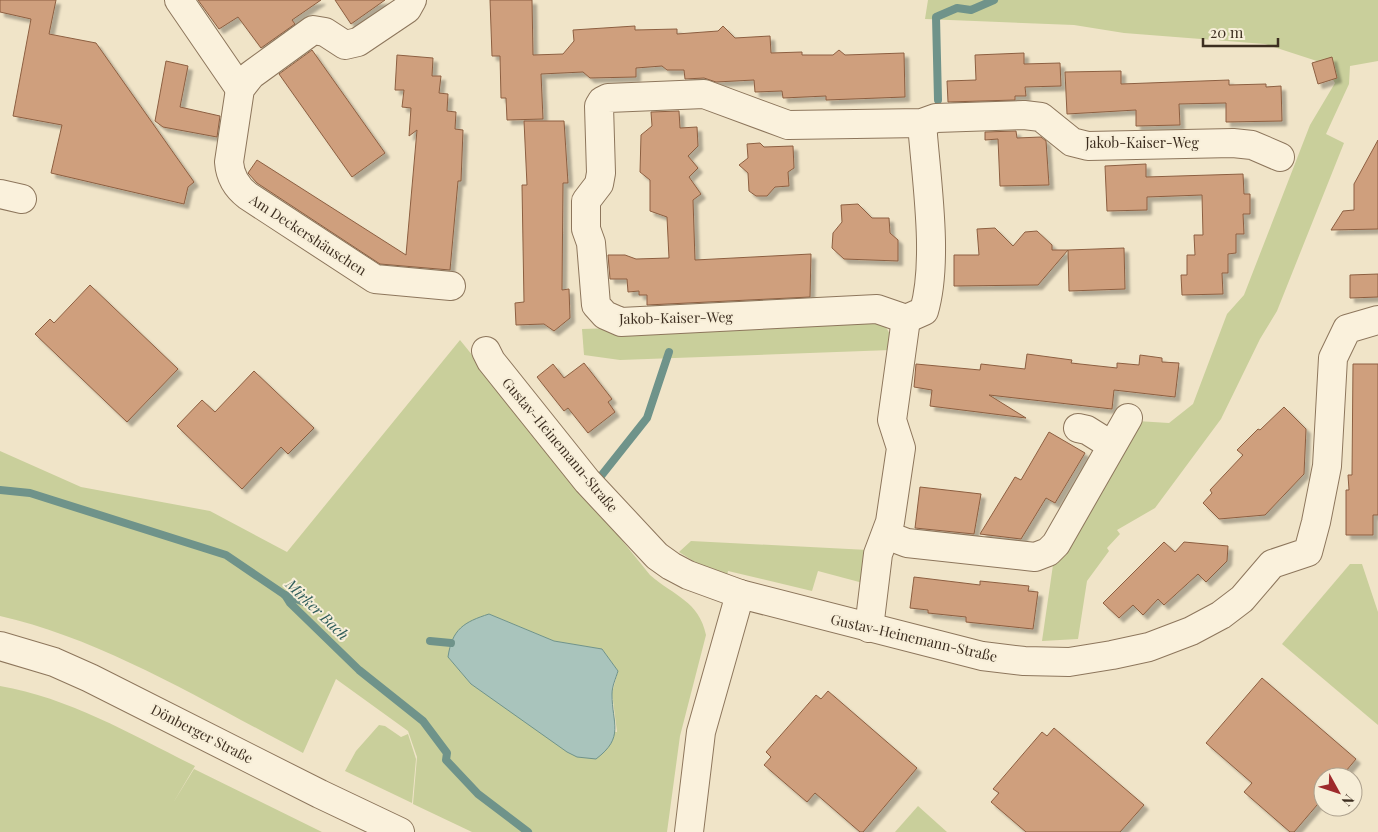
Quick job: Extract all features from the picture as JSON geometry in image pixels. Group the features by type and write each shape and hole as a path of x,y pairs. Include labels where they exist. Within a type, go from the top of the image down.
{"street":[{"path":"179,0 240,89 251,75 313,30 325,32 345,45 358,42 408,9 412,0"},
{"name":"Am Deckershäuschen","path":"240,89 229,162 233,189 248,196 375,279 451,286"},
{"name":"Jakob-Kaiser-Weg","path":"906,318 877,309 635,321 612,319 596,305 591,243 586,229 586,201 599,184 601,173 599,106 602,101 608,98 704,94 788,125 922,123 936,118 1024,115 1041,117 1072,142 1088,146 1233,143 1252,145 1280,157"},
{"path":"869,628 878,554 890,522 901,448 892,420 906,318 924,311 930,290 928,202 922,123"},
{"name":"Gustav-Heinemann-Straße","path":"486,351 491,361 587,481 657,556 671,566 688,575 740,594 982,656 1024,661 1069,662 1149,647 1191,631 1221,615 1242,599 1272,564 1308,552 1328,466 1333,358 1347,329 1378,320"},
{"path":"886,535 907,543 1025,556 1035,557 1048,552 1056,544 1128,418"},
{"path":"1078,428 1087,430 1112,445"},
{"path":"689,832 701,732 740,594"},
{"name":"Dönberger Straße","path":"0,646 54,662 90,678 311,790 400,832"}],"green space":[{"path":"928,0 1378,0 1378,61 1350,66 1349,84 1326,134 1344,143 1277,311 1260,339 1221,419 1155,508 1117,530 1120,534 1107,548 1109,551 1087,581 1078,639 1042,641 1054,558 1137,421 1169,423 1193,404 1227,314 1244,295 1310,125 1335,83 1323,63 1265,44 1124,33 1074,25 925,19"},
{"path":"871,320 881,324 888,330 891,339 891,350 620,360 584,355 582,329"},
{"path":"460,340 650,575 692,607 703,624 706,635 680,736 667,832 472,832 413,804 417,757 408,731 336,679 303,753 193,694 116,657 78,640 39,626 0,616 0,451 81,487 210,511 287,552","holes":["489,614 554,641 602,649 618,671 612,693 617,732 528,723 471,684 448,657 450,647 457,634"]},
{"path":"691,541 868,550 863,583 818,571 812,591 728,571 727,576 701,566 679,552"},
{"path":"1350,564 1362,564 1378,612 1378,725 1282,644"},
{"path":"0,686 51,699 76,708 195,766 173,803 194,769 322,832 0,832"},
{"path":"379,725 385,726 401,737 408,734 416,759 412,803 345,771 356,751"},
{"path":"918,806 947,832 895,832"}],"water":[{"path":"489,614 554,641 602,649 618,671 612,694 615,730 611,744 596,759 577,757 567,752 471,684 448,657 456,633 466,624"}],"building":[{"path":"0,0 56,0 49,34 96,43 194,182 188,187 184,204 51,173 62,125 13,116 31,19 0,12"},
{"path":"198,0 321,0 292,20 295,24 261,48 238,17 219,29"},
{"path":"335,0 385,0 351,24"},
{"path":"490,0 532,0 533,55 563,54 574,41 573,30 635,26 635,30 677,29 677,34 718,31 723,26 735,38 770,36 771,53 802,52 802,55 833,55 839,50 845,55 904,53 905,97 826,100 826,96 783,98 782,91 755,92 754,80 716,82 704,78 685,79 684,70 667,70 662,66 636,68 636,77 590,78 583,72 541,74 543,119 507,120 506,98 501,98 500,56 492,56"},
{"path":"312,50 385,153 352,177 279,74"},
{"path":"1024,53 1024,64 1060,63 1061,86 1025,87 1026,96 1015,96 1015,100 948,102 947,81 976,80 975,55"},
{"path":"397,55 433,58 432,76 441,76 439,93 448,94 447,111 456,112 455,129 463,130 461,181 458,181 450,270 380,264 257,183 248,173 257,160 406,255 417,130 409,136 411,108 402,107 404,90 395,90"},
{"path":"1332,57 1337,78 1318,84 1312,63"},
{"path":"166,61 188,66 180,107 220,116 217,137 163,127 155,121"},
{"path":"1121,71 1121,84 1229,80 1229,85 1266,84 1266,87 1281,86 1282,121 1226,122 1226,103 1179,104 1180,125 1136,126 1136,110 1067,114 1065,72"},
{"path":"679,111 680,128 697,127 698,146 688,156 698,168 689,177 701,194 693,200 695,260 811,254 810,297 647,305 647,295 639,295 639,291 628,292 627,279 610,279 608,255 625,255 636,259 669,258 667,217 650,211 650,180 640,172 641,135 652,126 651,112"},
{"path":"524,121 564,121 568,183 563,183 562,290 569,289 570,318 554,331 544,324 516,325 515,303 524,302 522,185 527,185"},
{"path":"1016,131 1017,138 1041,137 1046,141 1049,185 1000,186 998,139 985,140 985,132"},
{"path":"1378,140 1378,229 1331,230 1343,211 1354,210 1354,184"},
{"path":"760,143 764,147 793,146 794,168 788,172 789,186 775,187 767,196 756,196 749,191 748,173 739,165 748,158 747,144"},
{"path":"1146,164 1146,177 1243,174 1244,194 1250,194 1250,214 1243,214 1244,234 1236,234 1236,253 1228,254 1228,273 1222,273 1223,294 1182,295 1181,275 1187,275 1187,255 1195,255 1194,235 1203,235 1202,195 1147,197 1147,210 1107,211 1105,166"},
{"path":"858,204 872,218 889,218 890,233 898,240 898,261 844,259 832,248 833,233 842,222 841,205"},
{"path":"995,228 1013,246 1025,232 1037,231 1052,245 1052,250 1068,250 1038,285 954,286 954,255 979,255 977,229"},
{"path":"1124,248 1125,289 1069,291 1068,250"},
{"path":"1378,274 1378,297 1350,298 1350,275"},
{"path":"90,285 178,369 127,422 35,334 50,319 54,323"},
{"path":"1027,354 1072,360 1071,363 1117,368 1117,363 1139,365 1140,355 1162,358 1162,362 1179,363 1175,397 1114,390 1112,409 989,395 1026,418 930,406 932,390 914,387 916,364 980,370 981,364 1025,369"},
{"path":"584,363 612,399 608,402 615,412 588,433 568,408 564,411 537,377 553,364 564,378"},
{"path":"1353,364 1378,364 1378,515 1373,515 1373,535 1346,535 1346,490 1349,490 1348,475 1352,475"},
{"path":"254,371 314,428 288,454 281,447 242,489 177,426 202,400 215,412"},
{"path":"1284,407 1306,429 1304,474 1265,515 1219,519 1203,503 1212,493 1210,490 1243,455 1237,450"},
{"path":"1049,432 1085,453 1055,503 1046,498 1021,539 980,534 1015,477 1021,480"},
{"path":"920,487 981,494 974,534 915,528"},
{"path":"1164,542 1175,552 1184,542 1228,546 1227,561 1206,582 1198,574 1164,605 1158,599 1143,615 1133,605 1119,618 1103,603"},
{"path":"914,577 980,585 980,581 1029,586 1028,591 1038,592 1033,629 966,622 966,617 928,613 928,610 910,608"},
{"path":"1262,678 1356,759 1349,767 1313,767 1313,810 1294,832 1290,832 1244,792 1252,783 1206,743"},
{"path":"828,691 917,768 863,832 860,832 815,793 807,802 764,765 771,757 766,752 816,695 821,699"},
{"path":"1054,728 1144,805 1120,832 1026,832 991,802 999,793 993,789 1042,732 1047,736"}],"waterway":[{"path":"938,100 936,17 957,8 971,10 994,0"},
{"path":"601,476 647,418 669,352"},
{"name":"Mirker Bach","path":"0,490 30,493 226,555 285,595 290,603 359,670 423,721 447,753 446,760 478,794 528,832"},
{"path":"285,595 307,603"},
{"path":"430,641 451,643"}]}
